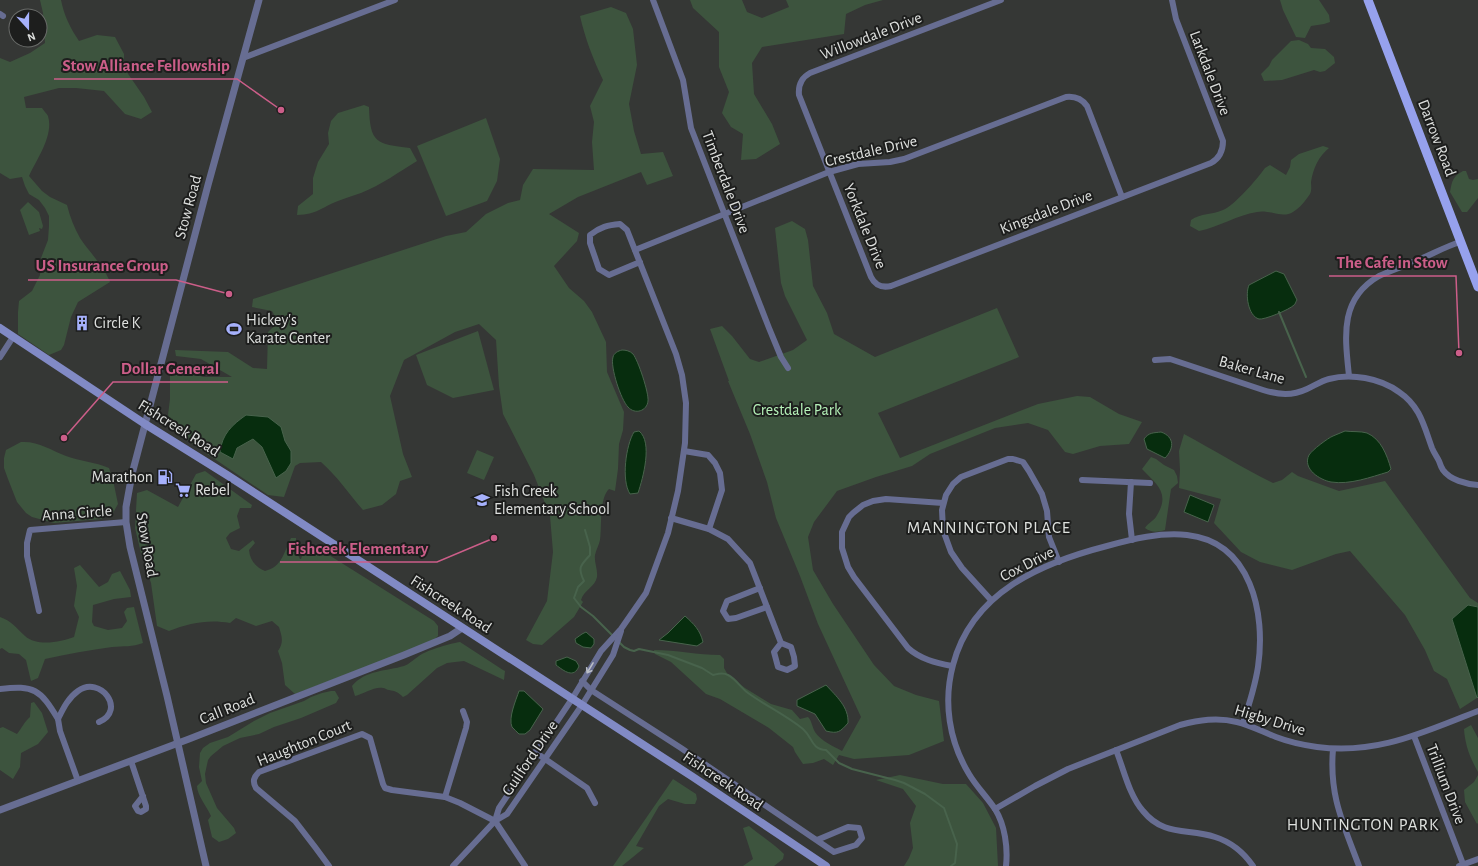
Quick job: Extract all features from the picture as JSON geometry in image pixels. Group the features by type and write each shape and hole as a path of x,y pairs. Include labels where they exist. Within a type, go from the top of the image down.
{"main road":[{"name":"Darrow Road","path":"1368,0 1478,287"},
{"name":"Fishcreek Road","path":"0,328 145,424 227,475 582,705 826,866"}],"street":[{"name":"Stow Road","path":"206,866 130,547 126,522 126,507 128,490 145,424 259,0"},
{"path":"243,58 395,0"},
{"name":"Timberdale Drive","path":"653,0 683,80 691,128 775,343 788,368"},
{"name":"Willowdale Drive","path":"799,83 804,76 810,73 1001,0"},
{"name":"Larkdale Drive","path":"1172,0 1176,19 1223,141 1220,155"},
{"name":"Yorkdale Drive","path":"799,83 799,95 829,172 871,277 874,282 879,285"},
{"name":"Crestdale Drive","path":"635,250 829,172 858,164 890,162 904,159 1071,96 1082,100 1088,106 1122,197"},
{"name":"Kingsdale Drive","path":"879,285 884,287 891,286 1211,163 1220,155"},
{"path":"619,633 646,593 664,545 672,518 684,452 686,403 682,375 676,354 640,262 627,230 620,224 609,224 590,235 590,243 600,269 609,275 640,262"},
{"path":"1349,376 1347,344 1348,315 1350,306 1359,292 1380,276 1460,242"},
{"path":"0,357 13,337"},
{"name":"Baker Lane","path":"1155,360 1170,359 1278,394 1298,393 1328,379 1338,377 1349,376 1380,382 1397,390 1405,396 1421,416 1428,432 1432,448 1443,470 1448,475 1462,482 1478,486"},
{"path":"684,452 708,455 715,463 720,473 722,490 709,529"},
{"path":"991,600 962,568 951,552 943,530 944,503 950,488 961,477 1008,459 1023,462 1037,484 1045,502 1048,533 1059,562"},
{"path":"1082,480 1150,483"},
{"path":"1131,482 1129,514 1132,540"},
{"path":"944,503 886,499 868,502 858,508 849,517 842,532 841,542 843,553 854,577 905,644 917,655 952,666"},
{"path":"672,518 709,529 728,539 750,563 781,643 791,647 795,666 787,670 778,667 774,652 781,643"},
{"name":"Anna Circle","path":"39,610 27,556 27,543 30,530 126,522"},
{"name":"Cox Drive","path":"1006,866 1006,842 1001,821 995,809 970,776 955,746 948,709 948,693 952,666 965,634 982,609 991,600 1016,581 1059,562 1096,549 1132,540 1161,535 1174,534 1192,536 1204,539 1221,548 1235,559 1249,579 1255,596 1258,612 1260,634 1258,666 1255,683 1243,724"},
{"path":"760,588 727,601 723,611 728,619 767,607"},
{"name":"Call Road","path":"0,810 178,744 450,636 462,628"},
{"name":"Guilford Drive","path":"495,820 499,808 572,699 600,651 619,633"},
{"name":"Guilford Drive","path":"452,866 495,820 507,814 582,705 613,655 619,633"},
{"path":"582,681 591,690 681,748 834,852 856,845 862,838 859,828 848,827 817,840"},
{"path":"0,689 21,687 33,690 49,704 58,719 60,731 78,781"},
{"path":"58,719 71,696 81,689 90,687 103,691 108,696 111,704 111,712 99,722"},
{"path":"463,710 467,722 466,728 445,797 495,820 525,866"},
{"name":"Higby Drive","path":"995,809 1053,776 1180,725 1194,721 1219,719 1243,724 1286,741 1303,745 1332,749 1358,749 1401,741 1478,711"},
{"name":"Haughton Court","path":"329,866 295,821 254,784 253,781 256,775 358,734 362,734 370,738 385,788 445,797"},
{"name":"Trillium Drive","path":"1414,736 1461,865"},
{"path":"1332,749 1331,775 1334,795 1341,820 1359,866"},
{"path":"1116,750 1133,795 1142,810 1150,819 1168,829 1208,835 1224,840 1237,848 1253,866"},
{"path":"536,752 587,788 595,803"},
{"path":"131,761 146,806 146,809 141,812 138,811 136,806 143,796"},
{"path":"1461,865 1478,859"}],"green space":[{"path":"40,0 61,0 68,21 79,41 97,35 115,37 124,54 124,68 144,97 152,112 141,119 125,114 104,91 59,88 24,97 26,108 42,108 48,116 49,123 49,131 44,147 29,176 42,191 50,197 67,205 72,222 80,238 100,265 110,282 78,302 71,317 64,345 61,350 49,355 18,334 18,312 19,301 32,291 40,275 41,258 48,240 49,216 39,200 29,194 22,177 10,179 0,173 0,58 10,62 38,48 48,48 48,8 42,8"},
{"path":"690,0 742,0 747,12 762,18 789,7 786,0 883,0 865,5 846,14 844,34 762,47 752,63 754,94 772,124 780,144 756,159 741,160 743,134 731,127 722,113 729,92 719,67 719,32 693,8"},
{"path":"1280,0 1319,0 1329,15 1330,22 1311,26 1305,38 1296,37 1283,10"},
{"path":"611,7 626,13 633,29 637,65 629,104 634,131 641,154 663,152 673,176 647,185 641,172 578,197 549,214 579,233 577,241 554,266 569,288 584,301 592,312 606,342 607,372 624,412 623,430 619,444 615,491 609,489 606,493 602,506 600,540 595,555 597,574 596,580 582,597 581,600 583,602 574,617 542,645 533,644 526,640 547,601 553,552 550,516 534,475 503,414 499,386 496,340 479,324 455,332 404,360 390,396 403,454 412,477 400,481 396,494 382,505 363,510 338,479 321,462 300,463 295,466 284,497 268,495 191,443 174,430 168,415 170,399 170,374 180,368 203,377 232,377 201,359 176,356 175,350 228,352 253,368 267,369 268,332 278,322 272,311 252,307 253,299 446,236 466,232 486,214 508,203 520,200 523,185 533,169 594,170 592,142 594,122 590,106 603,80 584,32 580,16"},
{"path":"1299,40 1308,44 1311,48 1325,49 1334,57 1335,63 1325,71 1320,72 1314,70 1282,80 1264,81 1261,74 1269,66 1272,60 1291,41"},
{"path":"364,105 369,107 371,128 373,135 377,140 389,145 410,148 417,161 368,190 314,212 297,215 298,206 313,194 313,178 318,162 329,144 328,133 331,121 338,113"},
{"path":"486,118 500,159 497,181 487,201 446,216 417,146"},
{"path":"1323,146 1329,148 1319,159 1315,167 1311,182 1310,194 1293,212 1284,215 1262,211 1257,212 1199,231 1190,226 1191,220 1195,218 1219,212 1228,207 1246,191 1265,168 1270,165 1286,175 1290,167 1291,160 1299,154"},
{"path":"1463,171 1466,171 1469,179 1478,179 1478,198 1467,212 1462,212 1450,192 1454,179"},
{"path":"28,202 39,212 43,226 42,229 39,228 40,231 29,235 20,210"},
{"name":"Crestdale Park","path":"792,221 805,229 808,240 813,286 827,313 834,334 875,357 997,308 1019,357 878,413 900,458 1038,404 1077,396 1090,397 1119,414 1142,422 1129,444 1100,446 1073,454 1065,452 1048,430 1028,423 995,428 930,454 912,466 837,491 814,522 808,537 813,570 833,604 874,665 894,686 916,695 939,701 944,741 909,755 854,759 839,755 833,765 824,759 813,763 803,764 793,747 769,728 720,699 706,694 671,662 655,654 654,650 720,655 724,659 724,668 728,675 745,688 771,704 792,710 800,719 808,717 815,732 820,738 842,751 861,717 818,624 776,518 767,482 750,434 728,381 710,329 722,326 750,359 759,362 793,350 807,340 785,296 781,283 775,228"},
{"path":"478,331 494,390 453,398 427,385 416,355"},
{"path":"1184,434 1273,483 1282,480 1292,472 1298,476 1339,491 1385,481 1470,598 1478,603 1478,607 1468,605 1452,619 1477,698 1460,709 1447,679 1434,671 1425,650 1405,615 1350,551 1336,554 1292,570 1260,562 1241,552 1214,523 1221,499 1179,488 1179,451"},
{"path":"21,442 39,444 66,456 109,468 118,504 113,513 101,519 54,523 32,517 26,513 17,502 4,468 6,450"},
{"path":"477,450 494,457 484,480 467,473"},
{"path":"1151,457 1174,470 1178,483 1171,489 1165,530 1157,532 1150,531 1145,528 1156,517 1162,502 1162,495 1157,485 1142,469"},
{"path":"205,471 252,505 251,508 240,508 237,516 240,528 230,533 226,538 231,549 239,551 253,540 255,543 249,550 252,560 259,568 265,571 271,569 279,562 291,538 296,538 296,551 300,559 306,550 313,545 434,621 438,626 438,636 431,642 295,694 285,685 282,663 278,651 282,642 282,637 279,627 272,621 256,626 236,618 230,623 214,621 199,622 169,631 157,626 151,583 141,553 135,528 137,493 147,490 178,507 196,474"},
{"path":"80,565 99,587 108,582 112,574 120,571 130,590 131,597 114,599 93,605 92,622 94,626 108,630 122,628 127,621 124,612 127,608 134,607 143,643 45,659 38,678 31,681 26,660 19,654 9,653 2,648 0,649 0,617 11,623 25,636 36,642 56,642 74,637 79,617 74,606 77,586 74,568"},
{"path":"460,642 505,671 504,680 464,661 447,663 437,668 403,697 395,691 384,688 373,689 355,696 352,686 363,677 376,672 404,666 425,652"},
{"path":"331,691 335,691 339,698 336,703 259,734 240,738 223,746 211,756 208,760 205,774 206,783 217,808 234,828 236,833 228,839 219,842 212,837 208,820 211,816 197,790 197,786 202,781 199,767 200,753 203,748 210,743 228,737 270,713"},
{"path":"34,702 42,713 48,732 38,744 21,753 20,767 13,779 0,770 0,728 3,727 17,734 30,717 31,703"},
{"path":"1471,725 1478,738 1478,772 1468,751 1465,740 1464,729"},
{"path":"900,775 943,784 966,784 983,803 996,828 998,866 904,866 913,848 910,823 916,806 903,789 876,780"},
{"path":"1478,775 1477,824 1465,802 1464,790 1474,782"},
{"path":"673,779 696,794 697,799 695,804 685,804 668,799 659,806 636,846 644,848 622,866 613,866"},
{"path":"749,826 776,846 784,854 783,859 774,866 743,866 753,859 743,828"}],"shaded area":[{"path":"1276,271 1284,274 1297,300 1294,305 1287,309 1271,316 1259,319 1252,314 1248,304 1247,294 1249,285"},
{"path":"622,350 633,354 638,363 645,384 648,401 645,407 640,411 634,411 628,407 622,398 617,383 612,362 614,354"},
{"path":"246,415 268,417 281,427 285,441 291,451 291,463 286,471 276,478 262,447 253,439 237,448 233,459 220,452 223,440 228,430"},
{"path":"639,431 643,436 645,443 646,460 638,493 630,494 627,488 625,472 627,454 634,432"},
{"path":"1345,431 1365,432 1376,439 1380,443 1388,458 1391,469 1388,472 1360,480 1338,483 1322,479 1313,473 1308,465 1307,460 1309,455 1317,447 1334,435"},
{"path":"1161,432 1169,437 1172,444 1168,455 1165,458 1147,449 1144,439 1150,434"},
{"path":"1190,495 1214,505 1208,522 1184,512"},
{"path":"1468,605 1478,607 1477,698 1452,619"},
{"path":"685,616 696,628 703,642 697,646 659,640 668,633"},
{"path":"586,632 594,639 594,644 591,648 583,647 576,643 575,639"},
{"path":"567,657 576,661 579,666 577,670 572,673 562,670 556,665 556,661"},
{"path":"826,685 841,702 848,717 848,723 841,730 836,732 826,731 815,714 797,706 797,700"},
{"path":"519,691 524,691 543,709 530,730 525,734 519,734 512,727 511,723 513,709"}],"waterway":[{"path":"1279,312 1306,377"},
{"path":"585,530 590,547 590,555 581,566 580,569 584,581 578,587 574,598 581,607 593,616 613,636"},
{"path":"619,642 630,650 634,651 639,649 668,655 702,668 713,675 722,673 726,674 734,679 748,693 790,719 803,729 817,748 826,750 839,763 852,769 904,783 925,794 944,808 957,844 955,863 951,866"}],"place":[{"name":"Stow Alliance Fellowship","path":"281,110"},
{"name":"US Insurance Group","path":"229,294"},
{"name":"Circle K","path":"82,323"},
{"name":"Hickey's Karate Center","path":"234,329"},
{"name":"The Cafe in Stow","path":"1459,353"},
{"name":"Dollar General","path":"64,438"},
{"name":"Marathon","path":"165,477"},
{"name":"Rebel","path":"183,490"},
{"name":"Fish Creek Elementary School","path":"482,500"},
{"name":"Fishceek Elementary","path":"494,538"}],"district":[{"name":"MANNINGTON PLACE","path":"989,527"},
{"name":"HUNTINGTON PARK","path":"1363,824"}]}
